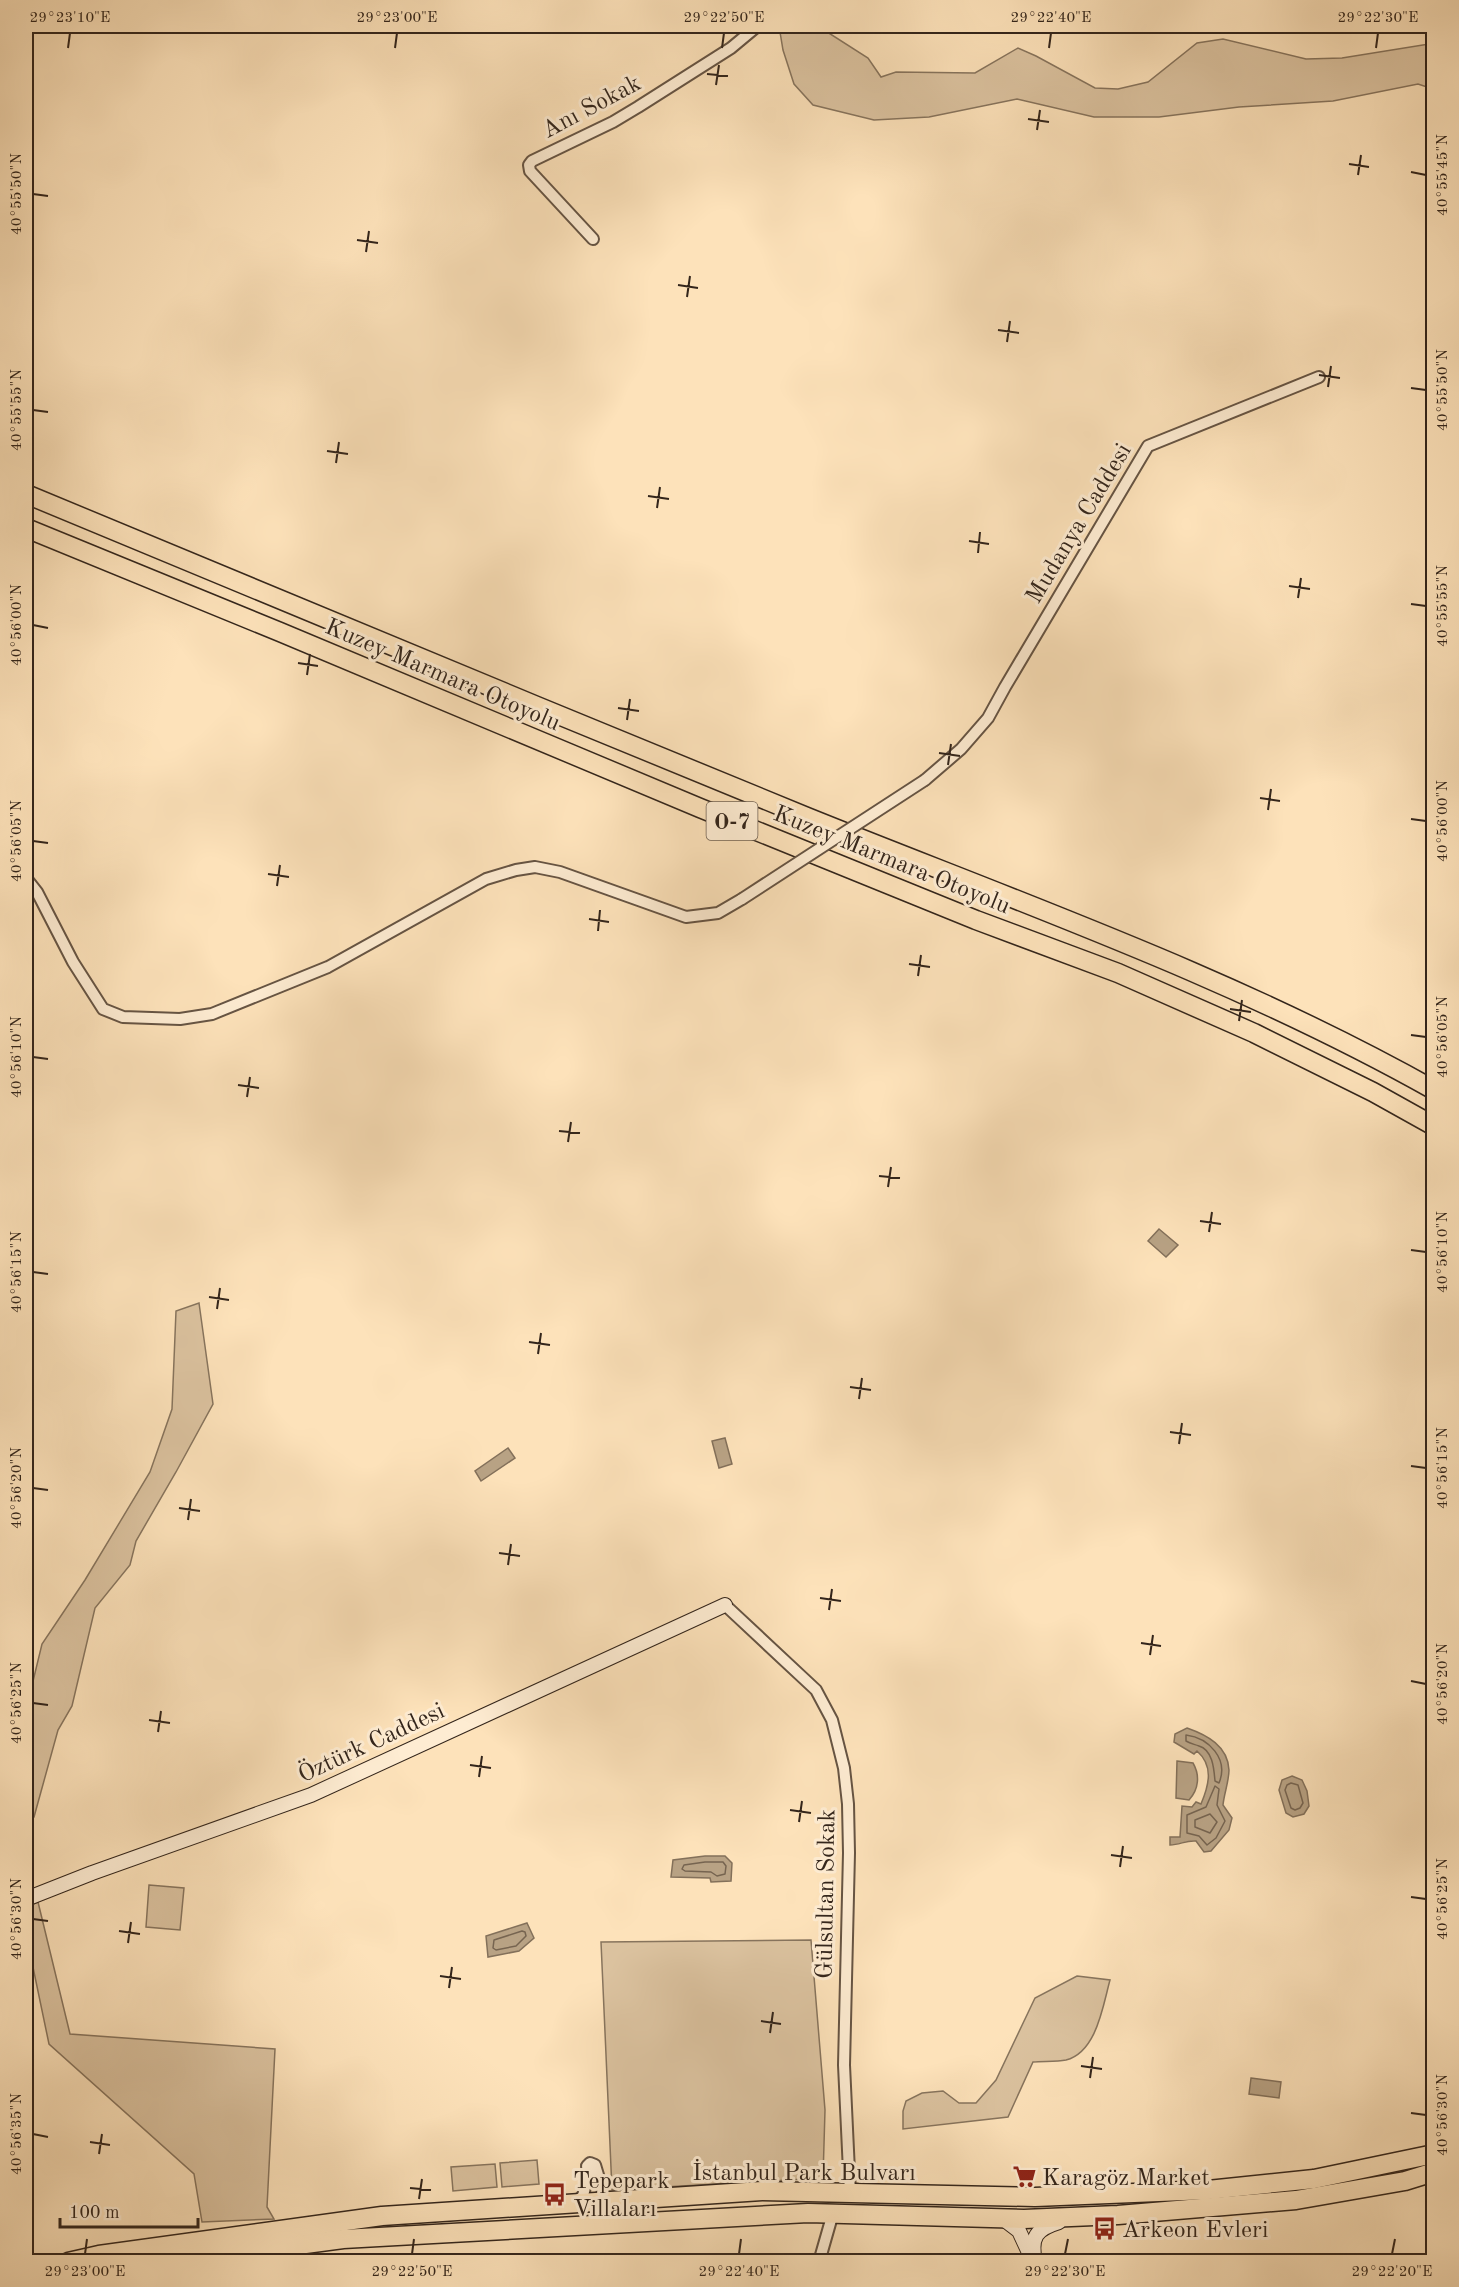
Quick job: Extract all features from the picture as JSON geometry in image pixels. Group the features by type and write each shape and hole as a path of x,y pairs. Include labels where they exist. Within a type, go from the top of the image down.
{"highway":[{"name":"Kuzey Marmara Otoyolu","path":"26,494 717,780 1140,950 1263,1003 1397,1069 1434,1090"},
{"name":"Kuzey Marmara Otoyolu","path":"26,528 722,817 976,920 1118,973 1254,1033 1373,1092 1434,1126"},
{"name":"İstanbul Park Bulvarı","path":"68,2262 99,2255 382,2216 762,2191 1035,2197 1208,2190 1314,2179 1434,2154"},
{"name":"İstanbul Park Bulvarı","path":"170,2262 343,2239 833,2213 1002,2218 1022,2221 1074,2218 1296,2200 1405,2181 1434,2172"}],"street":[{"name":"Anı Sokak","path":"593,239 531,171 529,165 532,161 638,108 731,48 754,27"},
{"name":"Mudanya Caddesi","path":"26,878 36,892 73,962 103,1009 123,1017 180,1019 212,1014 328,967 486,879 516,870 535,867 560,872 686,917 718,913 925,780 961,749 988,718 1148,446 1318,377"},
{"name":"Öztürk Caddesi","path":"26,1899 311,1795 725,1605"},
{"name":"Gülsultan Sokak","path":"725,1605 816,1690 832,1720 844,1768 848,1804 849,1853 844,2065 850,2193"},
{"path":"573,2204 583,2196 588,2174 587,2166 590,2163 595,2165 604,2195 614,2201"},
{"path":"1123,2194 1128,2214"},
{"path":"1005,2197 1017,2206 1034,2262"},
{"path":"1034,2238 1022,2221 1024,2211 1035,2197"},
{"path":"819,2262 833,2213"},
{"path":"1034,2262 1034,2238 1042,2227 1074,2218"}],"shaded area":[{"path":"779,26 823,26 824,30 868,58 881,77 896,72 975,73 1018,48 1095,88 1118,89 1148,82 1197,43 1223,39 1306,59 1342,58 1429,44 1433,45 1433,89 1418,84 1333,101 1239,107 1159,117 1094,117 1017,99 929,117 874,120 813,105 794,84 783,50"},
{"path":"199,1303 213,1404 136,1541 130,1565 95,1608 72,1706 58,1730 34,1817 26,1818 26,1710 42,1644 85,1580 150,1472 172,1409 176,1311"},
{"path":"149,1885 184,1888 180,1930 146,1927"},
{"path":"38,1902 70,2034 275,2049 267,2207 274,2219 202,2222 194,2174 49,2044 29,1948 26,1948 26,1907"},
{"path":"811,1940 825,2110 823,2178 612,2190 601,1942"},
{"path":"1077,1976 1110,1980 1092,2038 1077,2055 1066,2060 1033,2062 1008,2117 903,2129 903,2111 906,2101 922,2093 943,2091 959,2103 976,2103 996,2080 1035,1998"},
{"path":"537,2160 539,2184 502,2187 500,2163"},
{"path":"495,2164 497,2187 453,2191 451,2167"}],"water":[{"path":"1159,1229 1178,1245 1166,1257 1148,1241"},
{"path":"725,1438 732,1464 719,1468 712,1441"},
{"path":"508,1448 515,1458 481,1481 475,1471"},
{"path":"1187,1728 1209,1738 1221,1748 1228,1762 1229,1774 1223,1805 1232,1818 1229,1830 1211,1851 1204,1852 1196,1841 1170,1845 1170,1837 1180,1837 1182,1806 1192,1807 1196,1802 1201,1804 1208,1783 1208,1769 1202,1757 1197,1751 1194,1754 1174,1742 1175,1734"},
{"path":"1177,1761 1193,1763 1197,1772 1197,1787 1189,1800 1176,1798"},
{"path":"1292,1776 1302,1780 1307,1791 1309,1806 1304,1814 1293,1817 1286,1813 1279,1790 1282,1780"},
{"path":"725,1856 732,1863 731,1881 711,1882 710,1878 671,1877 673,1860"},
{"path":"527,1923 534,1938 519,1951 488,1957 486,1936"},
{"path":"1251,2078 1281,2082 1279,2098 1249,2094"}],"place":[{"name":"Karagöz Market","path":"1024,2177"},
{"name":"Tepepark Villaları","path":"555,2194"},
{"name":"Arkeon Evleri","path":"1104,2229"}]}
